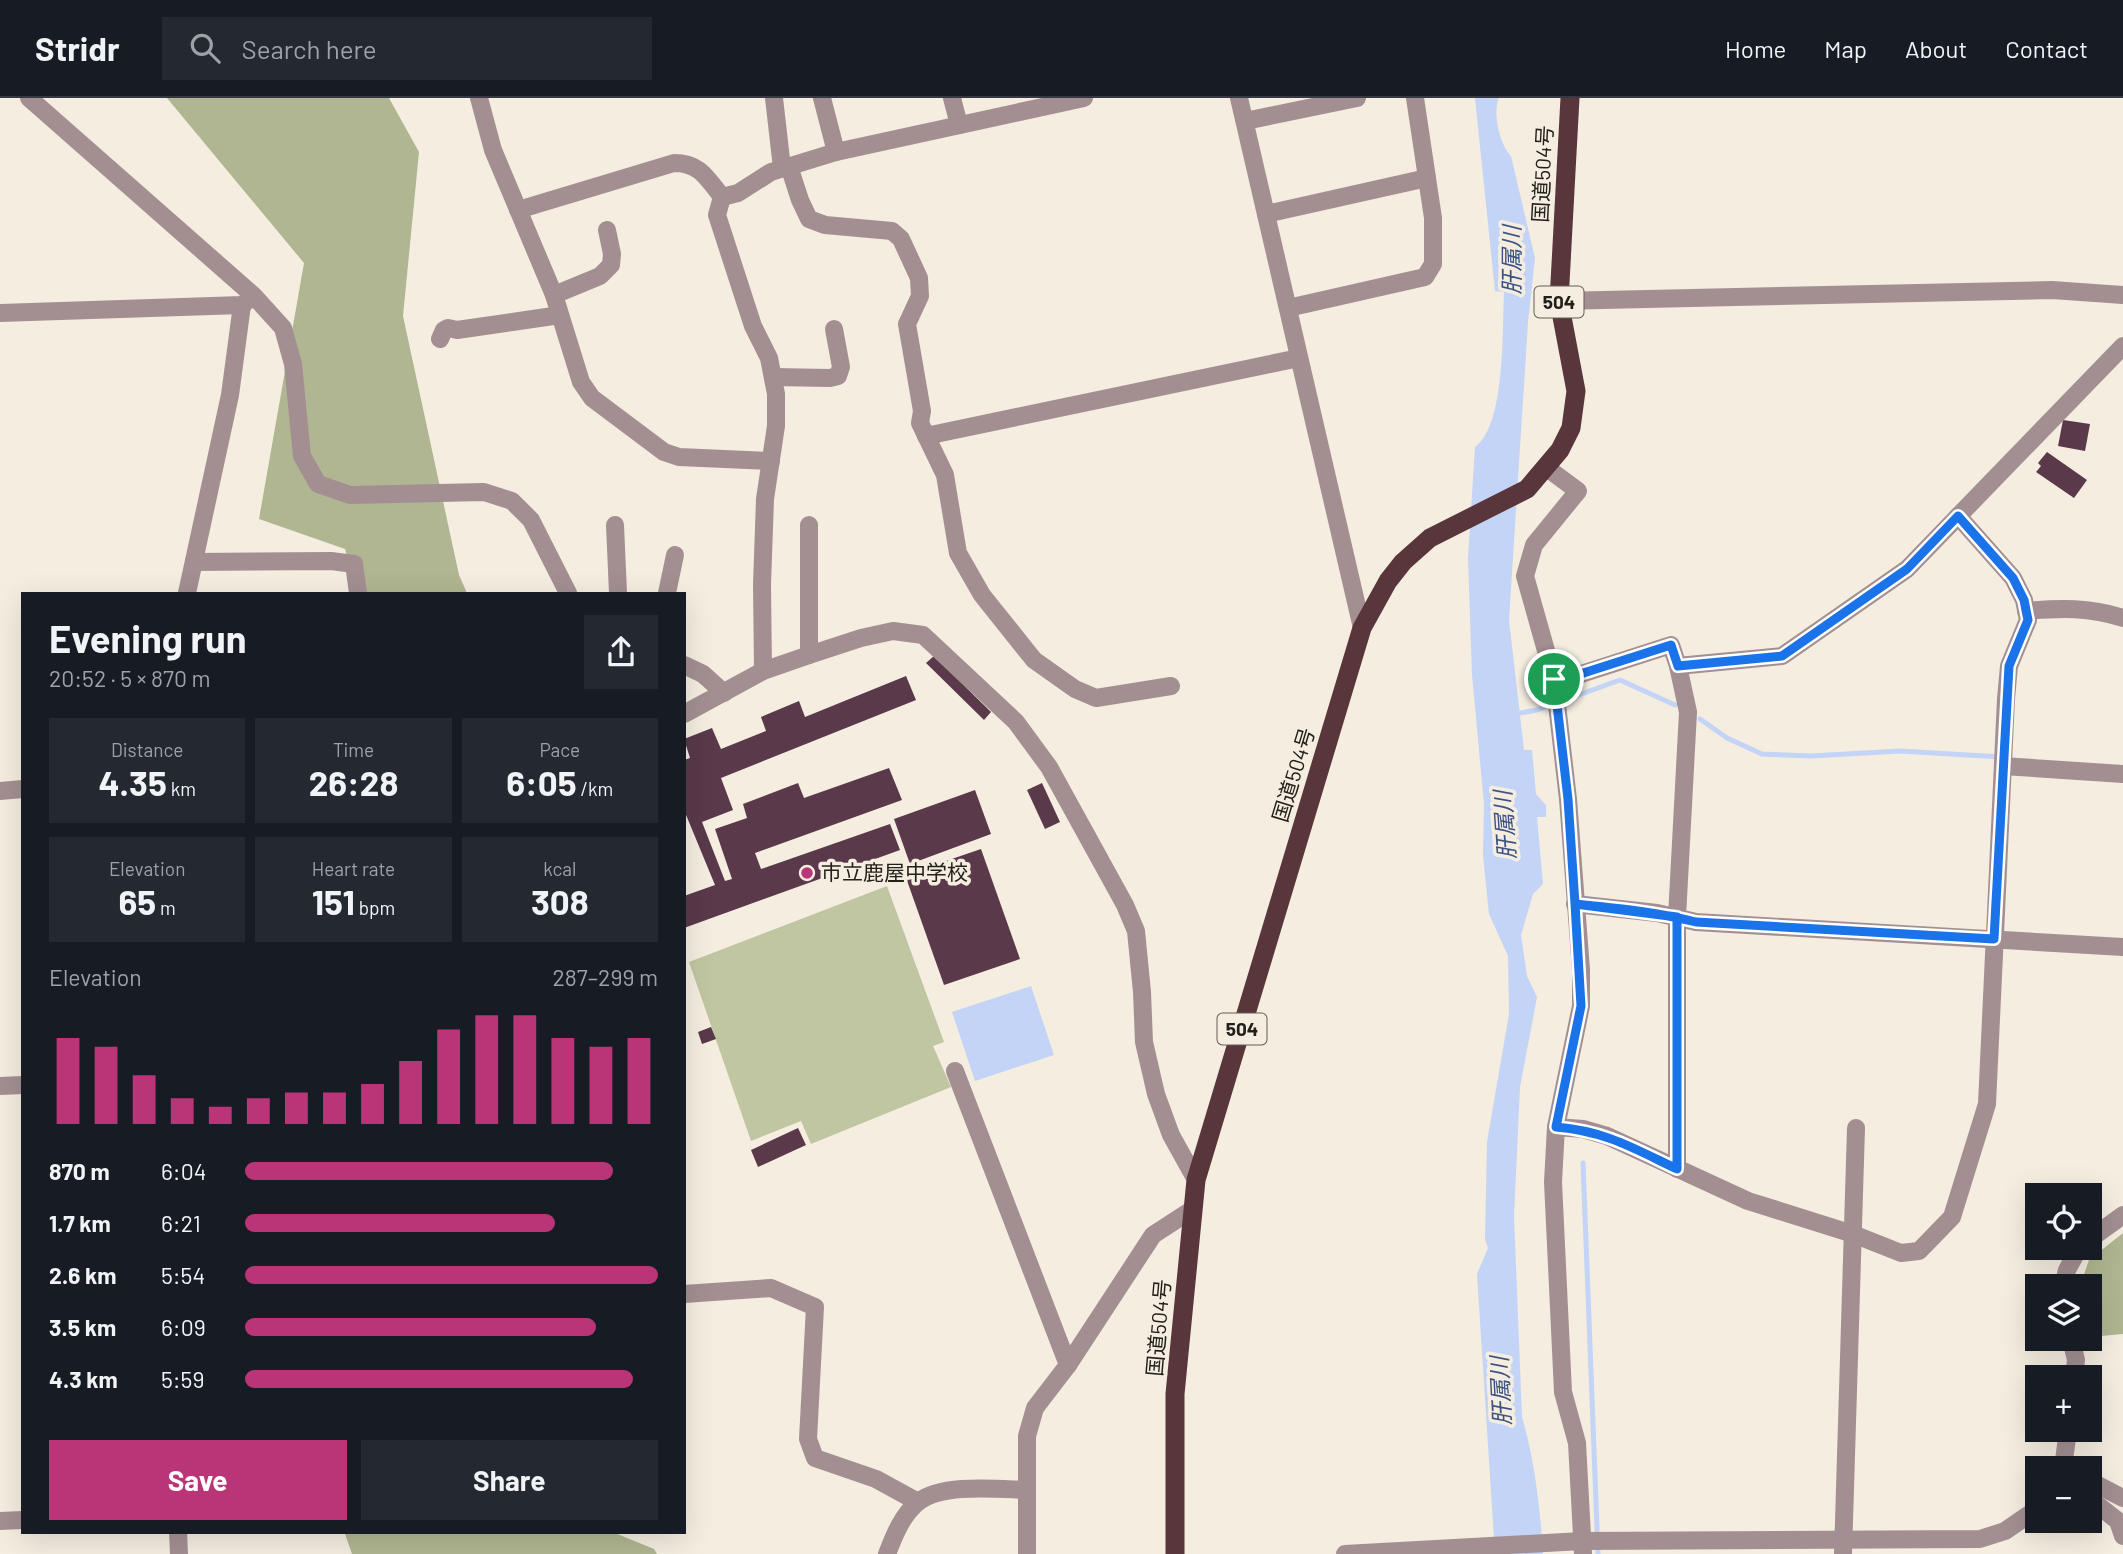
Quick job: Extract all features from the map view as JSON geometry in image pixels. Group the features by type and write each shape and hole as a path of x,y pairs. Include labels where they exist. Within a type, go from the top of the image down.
{"highway":[{"name":"国道504号","path":"1175,1554 1175,1394 1196,1180 1362,628 1388,581 1403,562 1430,538 1527,489 1560,450 1571,428 1576,391 1559,301 1570,98"}],"street":[{"path":"29,98 248,300 283,328 293,364 302,456 318,484 350,495 484,492 512,501 531,520 567,592"},
{"path":"479,98 493,150 554,295 581,382 593,398 664,452 679,457 771,461"},
{"path":"774,98 786,167 809,219 825,225 892,231 901,239 919,278 920,296 906,324 922,411 920,423 945,475 958,553 982,595 1034,660 1075,689 1096,698 1171,686"},
{"path":"822,98 836,152"},
{"path":"952,98 959,125"},
{"path":"722,197 738,193 771,172 836,152 1084,98"},
{"path":"1239,98 1362,628"},
{"path":"1245,121 1357,98"},
{"path":"1288,308 1425,277 1433,264 1433,218 1415,98"},
{"path":"518,210 674,163 688,163 700,169 722,197"},
{"path":"1266,214 1427,178"},
{"path":"722,197 717,215 753,326 769,358 776,394 776,426 765,499 763,671"},
{"path":"554,295 600,276 611,265 612,254 607,230"},
{"path":"1559,301 2052,290 2123,295"},
{"path":"0,313 248,300"},
{"path":"187,592 248,300"},
{"path":"440,339 448,328 457,330 560,314"},
{"path":"772,377 838,376 841,367 834,329"},
{"path":"1678,666 1782,656 1907,569 2123,346"},
{"path":"926,436 1299,358"},
{"path":"1547,468 1578,491 1534,545 1525,576 1554,679 1568,799 1581,1006 1556,1127 1553,1182 1563,1392 1577,1443 1576,1546"},
{"path":"1556,1127 1583,1129 1607,1136 1748,1202 1853,1234 1901,1253 1919,1251 1952,1217 1987,1104 2006,699 2009,666 2028,620 2024,600 2013,578 1958,516"},
{"path":"615,525 618,592"},
{"path":"809,525 809,654"},
{"path":"667,592 675,555"},
{"path":"194,562 331,561 354,564 358,592"},
{"path":"2026,611 2067,607 2101,611 2123,618"},
{"path":"686,713 763,671 809,654 893,631 923,635 1016,722 1041,755 1125,905 1136,931 1144,1042 1156,1094 1171,1135 1196,1180"},
{"path":"1554,679 1574,676 1671,645 1678,666 1688,712 1677,917 1677,1169"},
{"path":"686,666 702,674 724,693"},
{"path":"2003,766 2123,774"},
{"path":"0,791 21,789"},
{"path":"1575,904 1677,917 1696,922 2123,947"},
{"path":"955,1071 1068,1365"},
{"path":"0,1086 21,1085"},
{"path":"1844,1547 1856,1128"},
{"path":"1027,1554 1027,1436 1035,1408 1068,1365 1153,1235 1193,1209"},
{"path":"2102,1230 2123,1215"},
{"path":"686,1293 771,1288 815,1307 808,1439 815,1458 876,1479 918,1502"},
{"path":"2102,1487 2123,1498"},
{"path":"887,1554 896,1530 918,1502 937,1493 962,1489 1027,1490"},
{"path":"2102,1508 2118,1521 2123,1536"},
{"path":"1345,1554 1576,1546 1981,1546 2025,1518"},
{"path":"0,1521 21,1520"},
{"path":"178,1534 178,1554"}],"green space":[{"path":"167,98 389,98 419,152 403,316 459,575 467,592 358,592 345,549 259,519 304,263"},
{"path":"887,886 944,1042 933,1046 951,1087 811,1144 801,1121 751,1141 689,962"},
{"path":"2123,1233 2123,1334 2102,1336 2102,1274 2084,1274 2089,1260 2102,1260 2102,1250"},
{"path":"345,1534 617,1534 654,1549 657,1554 352,1554"}],"water":[{"name":"肝属川","path":"1475,98 1499,98 1496,112 1498,128 1511,156 1535,258 1528,322 1509,620 1524,750 1532,750 1536,794 1546,805 1546,817 1537,817 1543,884 1533,894 1521,935 1527,976 1537,997 1520,1087 1514,1216 1522,1417 1536,1485 1543,1554 1495,1554 1477,1274 1488,1248 1485,1239 1487,1142 1509,1014 1508,956 1489,914 1483,856 1484,804 1472,675 1468,558 1475,447 1485,436 1497,398 1504,292 1495,291"},
{"path":"1031,986 1054,1055 975,1081 952,1012"}],"building":[{"path":"2063,420 2090,424 2085,451 2058,446"},
{"path":"2047,452 2087,480 2074,498 2036,472 2041,466 2038,463"},
{"path":"934,656 991,712 984,720 926,663"},
{"path":"906,676 916,700 721,778 733,810 702,822 725,881 732,879 715,829 747,818 743,804 798,783 804,798 889,768 902,800 755,853 761,869 890,824 900,850 686,927 686,895 715,885 686,815 686,759 690,758 686,738 712,728 721,749 766,731 761,717 799,701 805,717"},
{"path":"1042,783 1060,822 1045,829 1027,790"},
{"path":"975,790 991,834 910,864 894,819"},
{"path":"981,849 1020,959 944,985 905,875"},
{"path":"711,1027 716,1039 702,1044 698,1032"},
{"path":"798,1128 806,1145 758,1167 751,1150"}],"waterway":[{"path":"1515,714 1537,710 1620,680 1675,705"},
{"path":"1700,719 1727,738 1762,754 1811,756 1900,751 2001,757"},
{"path":"1583,1163 1598,1554"}],"place":[{"name":"市立鹿屋中学校","path":"807,873"}],"route":[{"path":"1554,679 1568,799 1575,904 1677,917 1677,1169 1607,1136 1583,1129 1556,1127 1581,1006 1581,970 1575,904 1657,913 1677,917 1696,922 1994,939 2009,666 2028,620 2024,600 2013,578 1958,516 1907,569 1782,656 1678,666 1671,645 1574,676 1554,679"}]}
